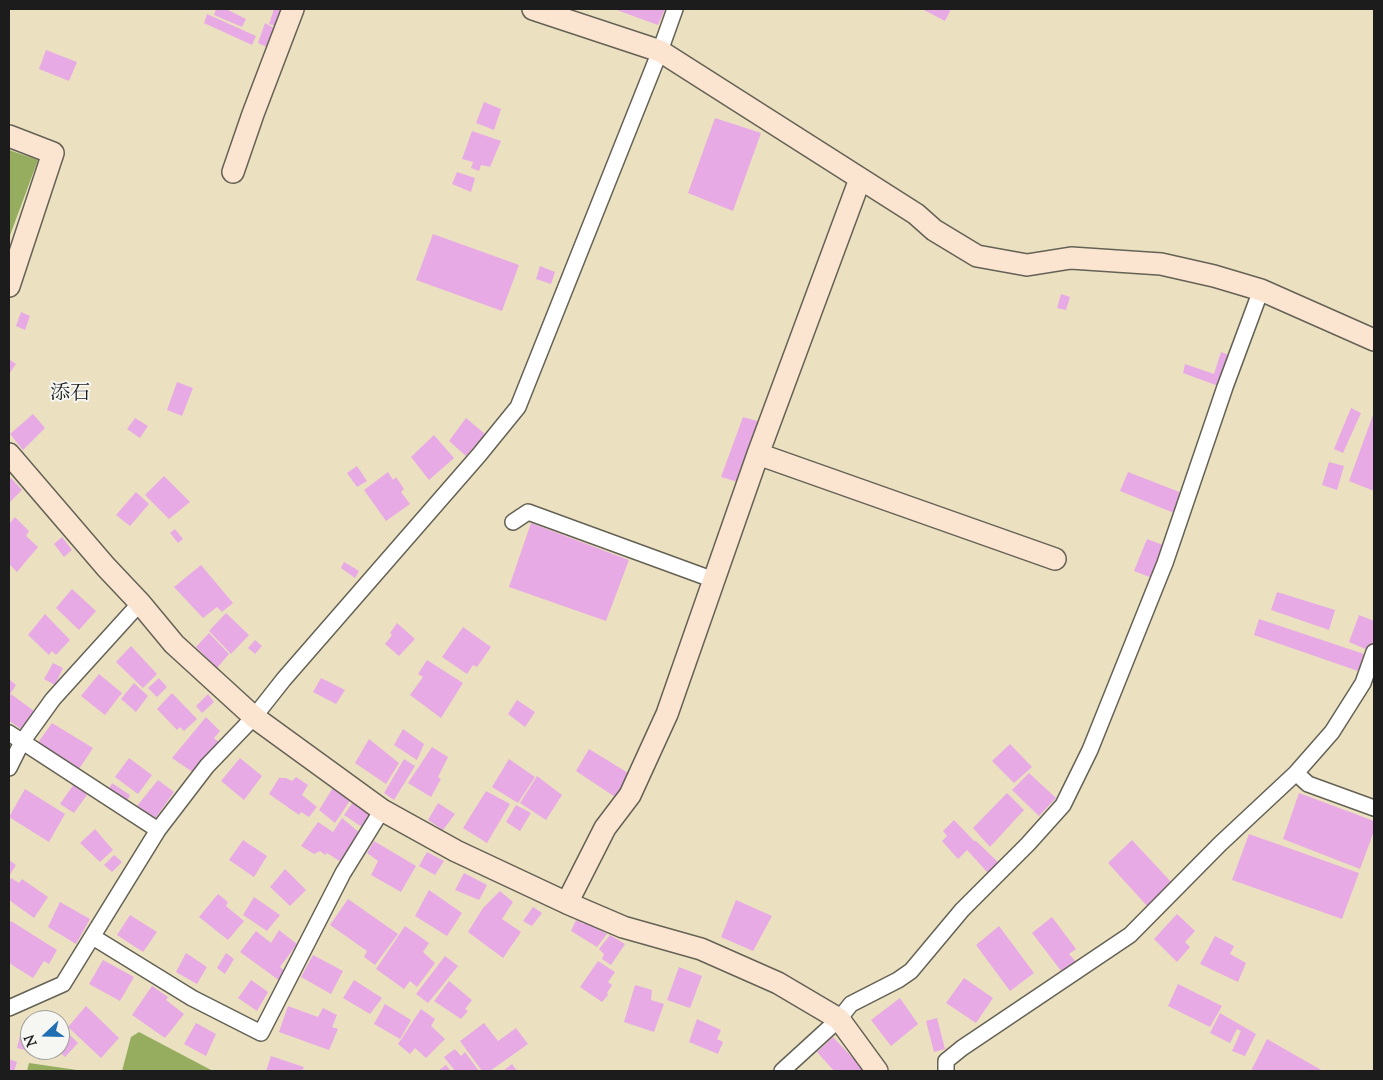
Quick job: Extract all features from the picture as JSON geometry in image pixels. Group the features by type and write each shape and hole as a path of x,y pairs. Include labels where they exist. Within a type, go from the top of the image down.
{"street":[{"path":"233,172 293,9"},
{"path":"533,9 660,51 916,214 934,230 977,256 1027,265 1071,258 1160,264 1214,276 1261,290 1374,340"},
{"path":"9,1008 63,984 158,830 207,766 254,717 290,671 479,455 518,407 675,9"},
{"path":"9,136 54,153 9,286"},
{"path":"567,903 605,828 630,795 667,714 758,454 860,179"},
{"path":"782,1071 839,1019 851,1004 898,980 911,971 962,910 1028,844 1063,805 1090,750 1165,563 1261,290"},
{"path":"9,454 106,568 140,603 174,644 254,717 382,810 456,851 567,903 623,926 701,949 778,983 839,1019 877,1071"},
{"path":"758,454 1055,559"},
{"path":"513,522 528,512 714,580"},
{"path":"9,768 22,742 53,699 140,603"},
{"path":"946,1071 946,1061 962,1048 1130,935 1220,844 1296,773 1332,732 1363,683 1374,652"},
{"path":"9,733 158,830"},
{"path":"1296,773 1308,784 1374,808"},
{"path":"93,937 192,998 261,1033 343,873 382,810"}],"green space":[{"path":"9,150 38,160 9,238"},
{"path":"139,1032 213,1071 122,1071 131,1037"},
{"path":"29,1063 84,1071 27,1071"}],"building":[{"path":"216,9 226,9 246,19 242,27 214,15"},
{"path":"274,9 289,9 281,28 269,24"},
{"path":"614,9 665,9 658,25"},
{"path":"922,9 951,9 945,21"},
{"path":"207,14 256,36 252,45 204,23"},
{"path":"265,23 279,31 271,49 258,43"},
{"path":"46,50 77,62 69,81 39,69"},
{"path":"484,102 501,109 494,130 476,123"},
{"path":"715,118 761,133 733,211 688,193"},
{"path":"472,131 501,141 490,167 481,165 479,171 471,168 473,162 462,159"},
{"path":"457,172 475,178 471,192 452,184"},
{"path":"433,234 519,265 502,311 416,280"},
{"path":"540,266 555,272 551,284 536,279"},
{"path":"1061,294 1070,297 1066,310 1057,308"},
{"path":"21,312 30,316 25,330 16,326"},
{"path":"1221,352 1231,356 1221,387 1183,373 1185,364 1214,374"},
{"path":"9,359 16,364 9,374"},
{"path":"177,382 193,388 182,416 167,410"},
{"path":"1351,408 1361,413 1343,453 1334,449"},
{"path":"1374,412 1374,491 1349,481"},
{"path":"33,414 45,428 23,450 10,434"},
{"path":"743,417 761,422 738,482 721,477"},
{"path":"135,418 148,426 140,438 127,429"},
{"path":"466,418 485,434 466,456 449,441"},
{"path":"434,435 454,458 429,480 411,457"},
{"path":"1329,462 1344,466 1337,490 1322,485"},
{"path":"357,466 367,481 357,487 347,473"},
{"path":"388,472 393,480 396,477 404,489 401,492 410,504 386,521 364,490"},
{"path":"1128,472 1182,493 1174,513 1120,491"},
{"path":"164,476 190,502 169,519 145,495"},
{"path":"11,478 22,490 9,503 9,479"},
{"path":"136,492 149,504 130,526 116,515"},
{"path":"15,517 29,531 26,536 38,547 17,572 9,564 9,524"},
{"path":"531,523 629,560 606,621 509,587"},
{"path":"175,529 183,539 178,543 170,533"},
{"path":"62,537 72,550 64,557 54,544"},
{"path":"1147,539 1163,545 1152,578 1134,571"},
{"path":"344,562 359,571 355,578 341,568"},
{"path":"201,565 233,603 222,612 217,607 203,618 174,587"},
{"path":"72,589 96,611 79,630 56,608"},
{"path":"1277,592 1335,610 1329,630 1271,610"},
{"path":"226,613 249,635 231,654 209,631"},
{"path":"45,614 70,640 56,655 52,651 49,655 28,635"},
{"path":"1359,615 1374,621 1374,640 1370,651 1349,642"},
{"path":"1259,619 1364,654 1358,671 1254,635"},
{"path":"397,623 415,639 399,656 385,644 392,635 390,633"},
{"path":"463,627 491,647 477,667 473,665 467,674 442,657"},
{"path":"209,633 229,654 217,668 196,647"},
{"path":"255,640 262,646 255,654 248,648"},
{"path":"131,646 157,674 143,688 116,662"},
{"path":"427,660 463,683 441,718 410,695 423,677 418,674"},
{"path":"53,663 63,668 55,685 44,679"},
{"path":"99,674 122,693 105,715 81,696"},
{"path":"159,678 167,687 157,697 148,688"},
{"path":"321,678 345,690 336,704 313,692"},
{"path":"9,679 16,685 9,696"},
{"path":"134,683 148,696 136,712 121,699"},
{"path":"172,693 197,719 184,731 180,727 177,730 157,709"},
{"path":"11,694 34,711 21,729 9,721 9,698"},
{"path":"208,694 214,702 202,713 196,706"},
{"path":"517,700 535,712 525,727 508,714"},
{"path":"206,717 220,731 214,738 221,744 194,773 172,758"},
{"path":"52,723 93,748 77,772 37,744"},
{"path":"403,729 424,744 417,760 394,745"},
{"path":"369,739 399,763 386,784 355,763"},
{"path":"1010,744 1032,767 1014,783 992,761"},
{"path":"432,747 448,757 438,777 441,779 431,797 408,783"},
{"path":"589,749 633,776 618,799 576,771"},
{"path":"129,758 152,775 138,794 115,777"},
{"path":"240,758 262,776 244,800 221,781"},
{"path":"404,759 415,766 394,800 384,793"},
{"path":"509,759 535,777 518,803 492,787"},
{"path":"1029,773 1056,798 1039,816 1012,790"},
{"path":"537,776 562,795 546,820 520,803"},
{"path":"296,777 308,785 302,795 317,807 309,817 301,812 299,815 269,794 279,778 286,778 292,781"},
{"path":"158,780 174,792 154,820 137,806"},
{"path":"112,783 130,795 126,804 107,792"},
{"path":"74,784 87,795 74,813 60,804"},
{"path":"334,786 351,799 335,823 319,810"},
{"path":"25,789 65,814 49,842 9,817"},
{"path":"486,791 510,804 487,843 463,828"},
{"path":"1007,793 1024,810 990,847 973,828"},
{"path":"1299,793 1374,821 1374,831 1360,869 1283,839"},
{"path":"353,802 374,817 365,829 344,815"},
{"path":"438,803 455,814 443,830 428,820"},
{"path":"516,805 531,813 520,831 506,822"},
{"path":"342,818 361,834 341,862 327,853 325,855 320,851 314,854 301,846 318,822 333,832"},
{"path":"954,820 999,863 988,873 967,850 958,859 942,841 947,836 943,831"},
{"path":"95,829 113,850 100,862 80,843"},
{"path":"1249,834 1359,873 1342,919 1232,880"},
{"path":"243,840 267,856 254,877 229,860"},
{"path":"1132,840 1173,884 1148,907 1108,863"},
{"path":"374,841 416,866 401,892 371,875 378,861 367,853"},
{"path":"427,852 444,861 435,875 419,866"},
{"path":"114,855 122,862 112,872 104,865"},
{"path":"9,860 16,865 9,876"},
{"path":"285,869 306,890 290,906 270,887"},
{"path":"464,873 487,885 479,900 455,890"},
{"path":"11,878 19,883 22,879 48,897 34,918 9,900 9,882"},
{"path":"429,890 462,913 447,936 415,916"},
{"path":"500,891 513,902 502,919 521,932 503,958 468,932 483,908"},
{"path":"218,894 228,902 226,906 244,921 228,940 199,917"},
{"path":"254,897 280,915 267,931 243,915"},
{"path":"348,899 398,934 375,965 364,957 367,951 330,925"},
{"path":"736,900 772,916 753,951 721,937"},
{"path":"60,902 90,919 76,944 48,927"},
{"path":"533,907 542,913 532,926 523,921"},
{"path":"1177,914 1195,931 1185,942 1190,947 1177,962 1154,939"},
{"path":"130,915 157,932 143,952 117,935"},
{"path":"1052,917 1076,949 1069,954 1076,962 1062,972 1032,933"},
{"path":"576,920 584,924 585,922 607,934 597,947 571,931"},
{"path":"11,921 57,950 49,964 44,961 33,978 9,963 9,924"},
{"path":"405,926 429,943 423,952 435,963 417,987 410,981 404,989 376,969"},
{"path":"999,926 1034,973 1010,991 976,945"},
{"path":"279,930 297,944 280,967 287,973 280,981 240,952 256,931 271,943"},
{"path":"610,935 625,944 611,965 602,959 604,954 599,949"},
{"path":"1215,936 1234,946 1230,954 1246,963 1238,982 1200,964"},
{"path":"186,953 207,967 197,984 176,972"},
{"path":"226,953 234,959 225,974 217,968"},
{"path":"313,955 343,971 331,994 301,977"},
{"path":"445,956 458,966 428,1003 416,994"},
{"path":"103,960 134,977 120,1001 89,984"},
{"path":"598,961 615,972 608,982 612,985 607,993 608,995 602,1002 580,987"},
{"path":"679,967 702,976 690,1008 667,1000"},
{"path":"964,978 993,998 976,1023 946,1003"},
{"path":"251,980 268,992 257,1011 238,998"},
{"path":"354,980 382,998 370,1014 343,998"},
{"path":"449,981 472,1000 465,1009 468,1011 461,1019 434,1001"},
{"path":"1178,984 1222,1006 1210,1027 1168,1006"},
{"path":"635,985 652,990 651,1000 664,1004 654,1032 624,1022"},
{"path":"152,986 168,997 166,1000 184,1014 165,1038 132,1015"},
{"path":"900,998 918,1024 891,1046 871,1020"},
{"path":"385,1004 411,1020 400,1039 374,1024"},
{"path":"86,1006 119,1038 101,1058 70,1029 70,1025"},
{"path":"288,1006 318,1017 323,1008 337,1015 332,1027 338,1029 329,1050 279,1032"},
{"path":"421,1009 435,1019 431,1026 445,1039 426,1058 415,1048 410,1054 398,1044"},
{"path":"1220,1013 1256,1034 1245,1056 1232,1051 1241,1031 1237,1029 1230,1043 1210,1033"},
{"path":"937,1018 945,1049 934,1052 926,1021"},
{"path":"697,1019 721,1030 717,1039 723,1042 718,1054 689,1042"},
{"path":"196,1023 216,1034 206,1056 184,1044"},
{"path":"484,1023 498,1041 516,1028 528,1044 490,1071 482,1071 460,1041"},
{"path":"20,1035 20,1049 17,1048"},
{"path":"70,1035 78,1043 70,1052"},
{"path":"833,1037 865,1071 834,1071 817,1052"},
{"path":"1267,1039 1323,1071 1251,1071"},
{"path":"455,1049 461,1056 465,1052 479,1071 455,1071 444,1057"},
{"path":"271,1056 304,1067 302,1071 266,1071"},
{"path":"9,1059 17,1062 14,1071 9,1071"},
{"path":"512,1064 517,1071 503,1071"},
{"path":"446,1065 451,1071 438,1071"}],"district":[{"name":"添石","path":"70,396"}]}
